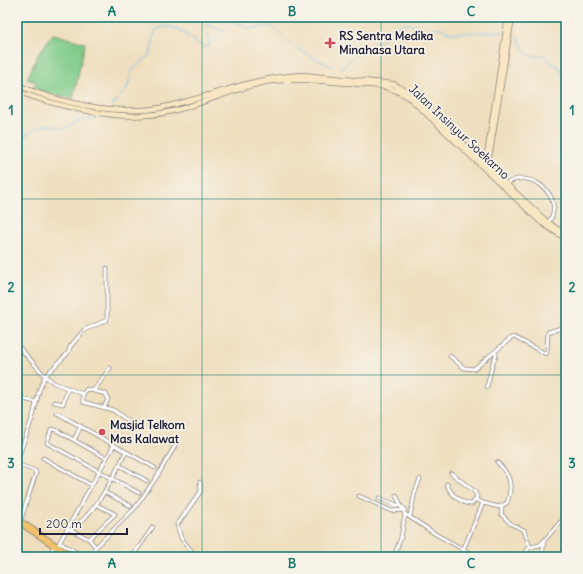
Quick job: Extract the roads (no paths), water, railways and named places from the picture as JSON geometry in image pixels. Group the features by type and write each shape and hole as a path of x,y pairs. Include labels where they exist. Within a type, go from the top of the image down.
{"highway":[{"path":"18,521 74,554"}],"main road":[{"path":"483,165 488,149 508,17"},
{"path":"506,36 512,17"},
{"name":"Jalan Insinyur Soekarno","path":"17,90 71,107 114,111 153,109 266,78 296,75 382,86 398,90 412,100 483,165 542,223 566,239"},
{"name":"Jalan Insinyur Soekarno","path":"17,85 70,102 104,110"},
{"name":"Jalan Insinyur Soekarno","path":"483,165 548,223 566,235"}],"street":[{"path":"506,184 515,178 524,177 531,179 542,186 551,198 554,209 553,217 548,223"},
{"path":"18,521 36,475 35,471 17,462 45,376 68,353 70,347 84,330 107,320 107,268"},
{"path":"450,356 464,368 476,368 514,337 546,354 547,334 561,328 566,323"},
{"path":"561,328 566,342"},
{"path":"17,345 45,376 83,394"},
{"path":"487,387 493,362 496,357 495,352"},
{"path":"94,390 110,368"},
{"path":"17,385 23,399 36,402"},
{"path":"54,402 63,404 68,388"},
{"path":"104,408 108,399 108,394 86,389 83,394 82,402 104,408 115,411 127,420"},
{"path":"57,413 155,468"},
{"path":"74,440 81,426"},
{"path":"106,458 52,428 46,442 98,472 139,493"},
{"path":"48,557 69,530 91,485 114,444"},
{"path":"86,557 135,508 175,446"},
{"path":"69,530 83,521 97,505 126,452"},
{"path":"43,458 91,485"},
{"path":"498,462 506,471 511,483 507,503 502,507 501,514 511,524 524,530 530,547"},
{"path":"119,465 148,481"},
{"path":"447,484 449,490 470,505 477,496 475,492 450,473"},
{"path":"410,516 415,492 420,480"},
{"path":"196,557 181,538 177,525 201,491 200,482"},
{"path":"104,492 131,506"},
{"path":"396,494 405,511 410,516 437,536 477,557"},
{"path":"359,496 392,511 405,511"},
{"path":"379,498 405,511"},
{"path":"474,499 492,506 502,507"},
{"path":"463,550 483,503"},
{"path":"97,505 120,516"},
{"path":"394,557 401,537 405,511"},
{"path":"89,539 115,514"},
{"path":"522,557 530,547 538,546 544,542 565,519"},
{"path":"132,557 153,527"},
{"path":"69,530 89,539 94,545"},
{"path":"542,557 544,542"}],"waterway":[{"path":"111,107 127,89 132,70 150,55 155,31 162,28 169,27 175,29 205,47 210,45 210,40 205,28 207,25 224,31 234,21 250,29 269,26 296,48 333,66"},
{"path":"340,67 346,65 358,53 386,37 395,28 404,23 414,25 422,31 438,27 451,33 503,32"},
{"path":"511,33 518,38 523,49 528,55 545,55 550,62 560,68 566,83"},
{"path":"17,140 35,129 47,125 64,129 78,121 106,116"}],"place":[{"name":"RS Sentra Medika Minahasa Utara","path":"330,43"},
{"name":"Masjid Telkom Mas Kalawat","path":"102,432"}]}
